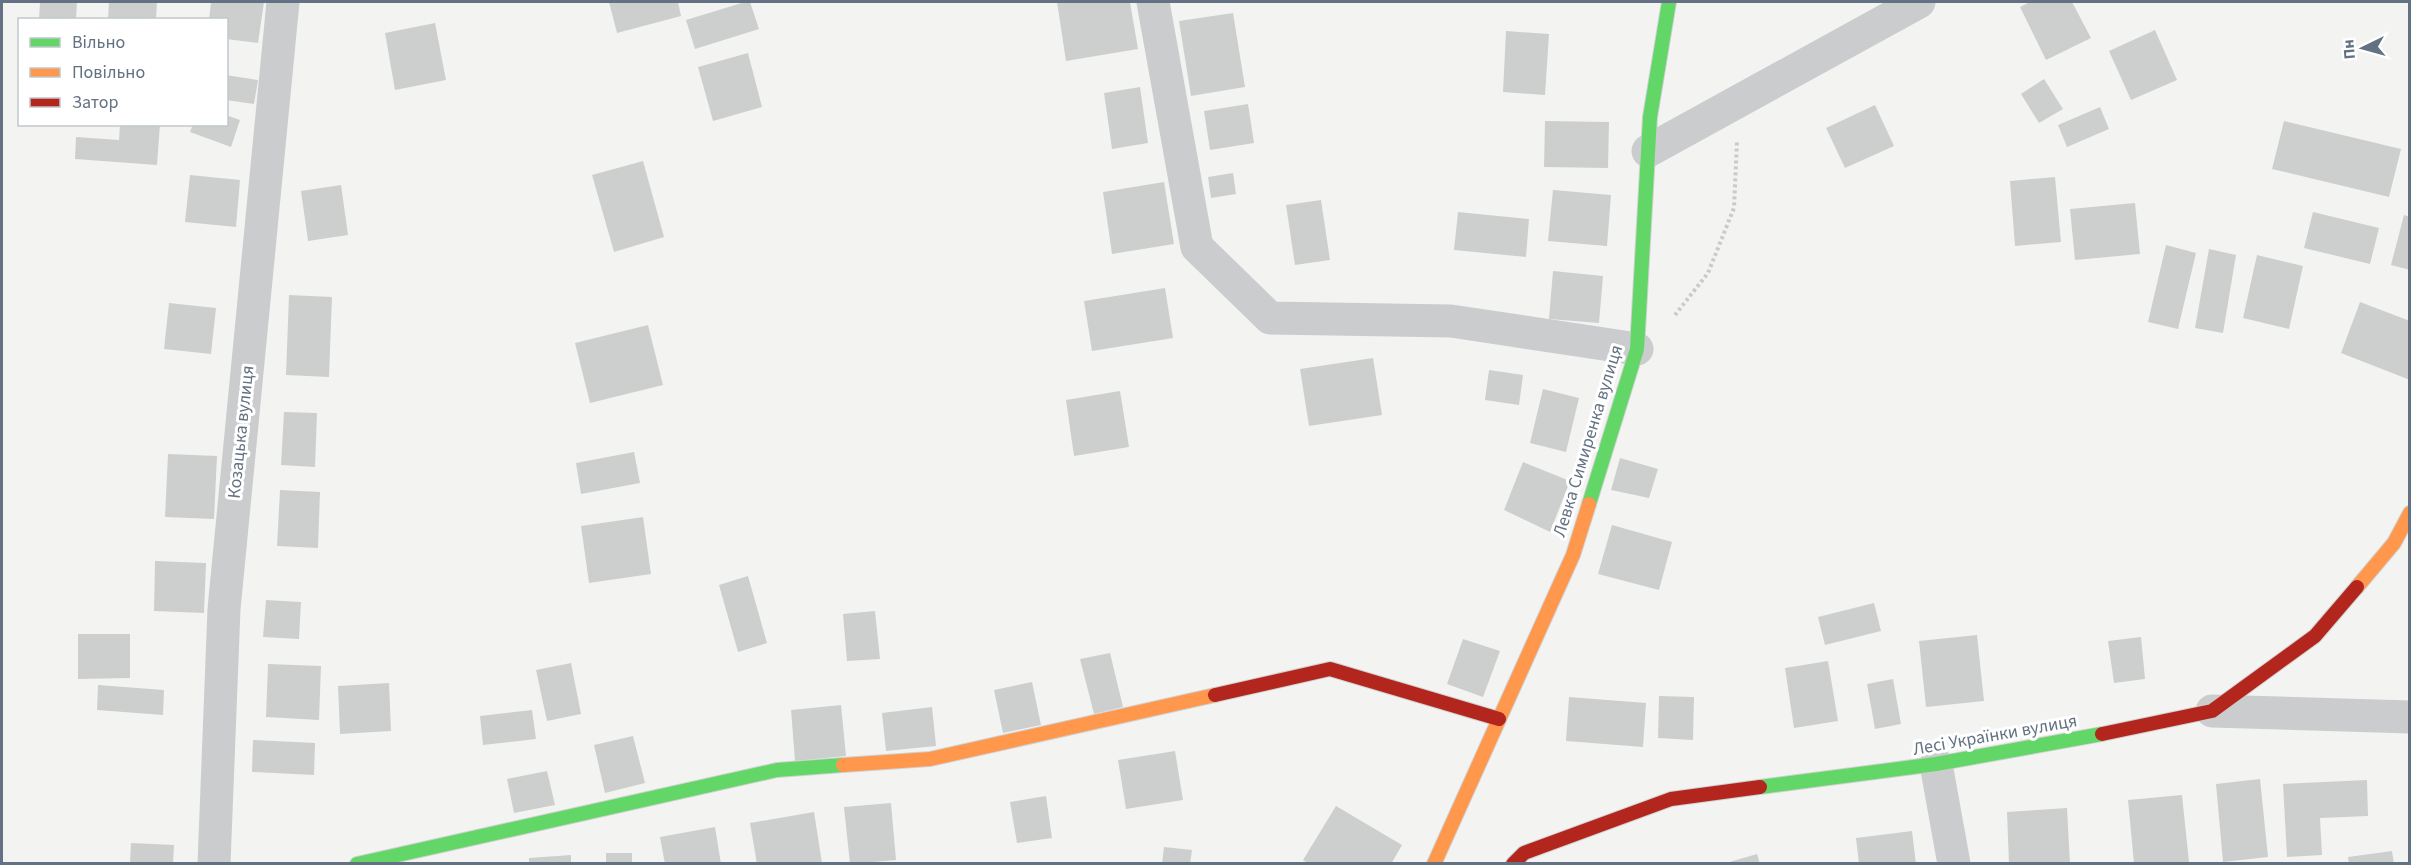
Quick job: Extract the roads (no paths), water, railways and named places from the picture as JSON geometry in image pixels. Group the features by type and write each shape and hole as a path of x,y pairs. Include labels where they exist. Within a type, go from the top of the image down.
{"street":[{"name":"Козацька вулиця","path":"214,864 224,609 283,2"},
{"path":"1153,2 1197,247 1270,318 1451,321 1637,349"},
{"name":"Левка Симиренка вулиця","path":"1434,864 1573,555 1637,349 1650,117 1669,2"},
{"path":"1648,151 1919,2"},
{"name":"Лесі Українки вулиця","path":"1513,864 1524,854 1671,799 1936,764 2059,743 2212,711 2315,636 2394,543 2409,513"},
{"path":"357,864 777,770 930,759 1330,669 1499,719"},
{"path":"2212,711 2409,717"},
{"path":"1936,764 1954,864"}]}
